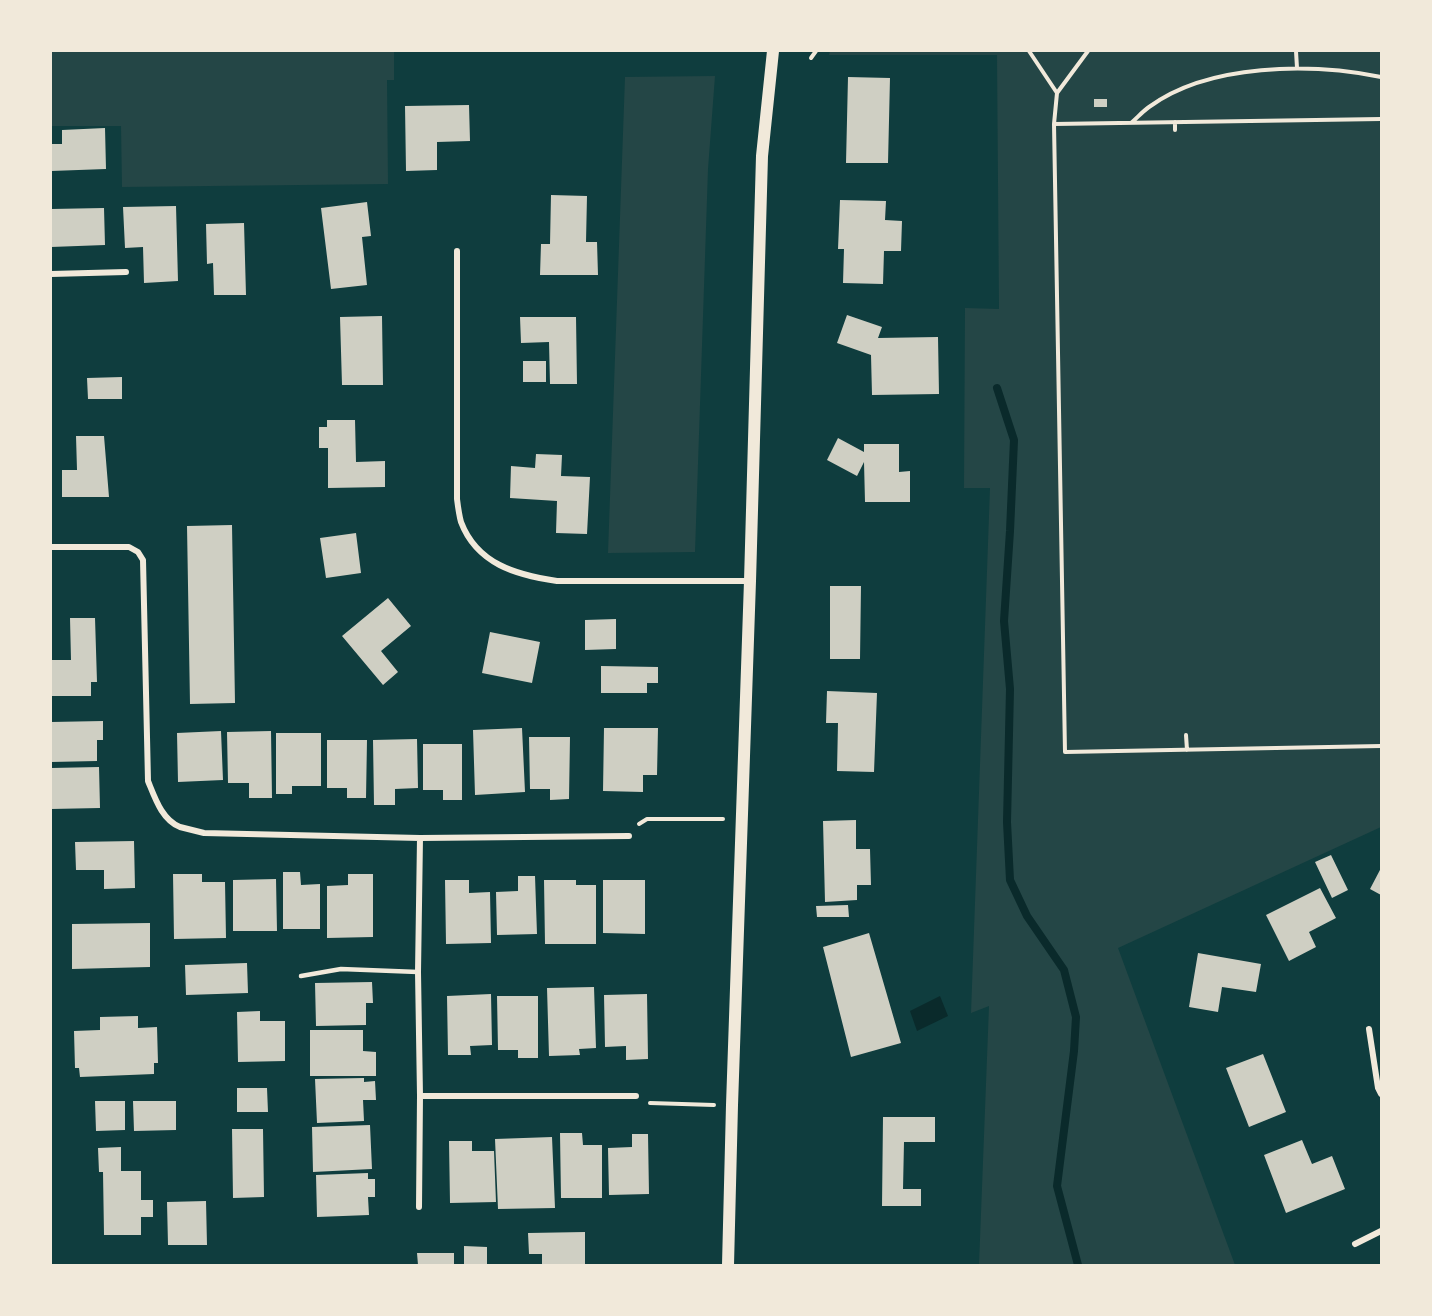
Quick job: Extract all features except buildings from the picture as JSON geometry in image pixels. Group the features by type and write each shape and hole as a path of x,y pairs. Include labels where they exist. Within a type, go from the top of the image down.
{"main road":[{"path":"728,1265 762,156 773,51"}],"street":[{"path":"457,251 457,499 460,520 468,537 486,557 510,570 536,578 557,581 750,581"},
{"path":"51,274 126,272"},
{"path":"51,548 129,547 138,552 143,560 148,781 164,814 178,826 204,833 420,838 629,836"},
{"path":"419,1207 420,838"},
{"path":"1369,1029 1378,1088 1381,1094"},
{"path":"420,1096 636,1096"},
{"path":"1355,1244 1381,1231"}],"lane":[{"path":"301,976 341,969 418,972"}],"path":[{"path":"811,58 816,51"},
{"path":"1029,51 1057,93"},
{"path":"1088,51 1057,93 1054,124 1065,752 1381,746"},
{"path":"1296,51 1297,68"},
{"path":"1131,123 1148,108 1169,95 1189,87 1253,71 1297,68 1341,70 1381,77"},
{"path":"1054,124 1381,119"},
{"path":"1175,122 1175,130"},
{"path":"1186,735 1188,750"},
{"path":"629,836 635,827 647,819 741,819"},
{"path":"636,1096 651,1104 732,1105"}],"shaded area":[{"path":"51,51 394,51 394,80 387,80 388,184 122,187 121,126 51,126"},
{"path":"830,51 1381,51 1381,827 1118,948 1235,1265 979,1265 989,1006 971,1013 990,488 964,488 965,308 999,309 997,55 829,55"},
{"path":"715,76 708,169 695,552 608,553 625,77"},
{"path":"940,996 948,1016 917,1031 910,1011"}],"waterway":[{"path":"997,388 1014,440 1004,621 1010,689 1007,822 1010,880 1027,916 1064,970 1076,1017 1074,1051 1057,1186 1078,1265"}]}
